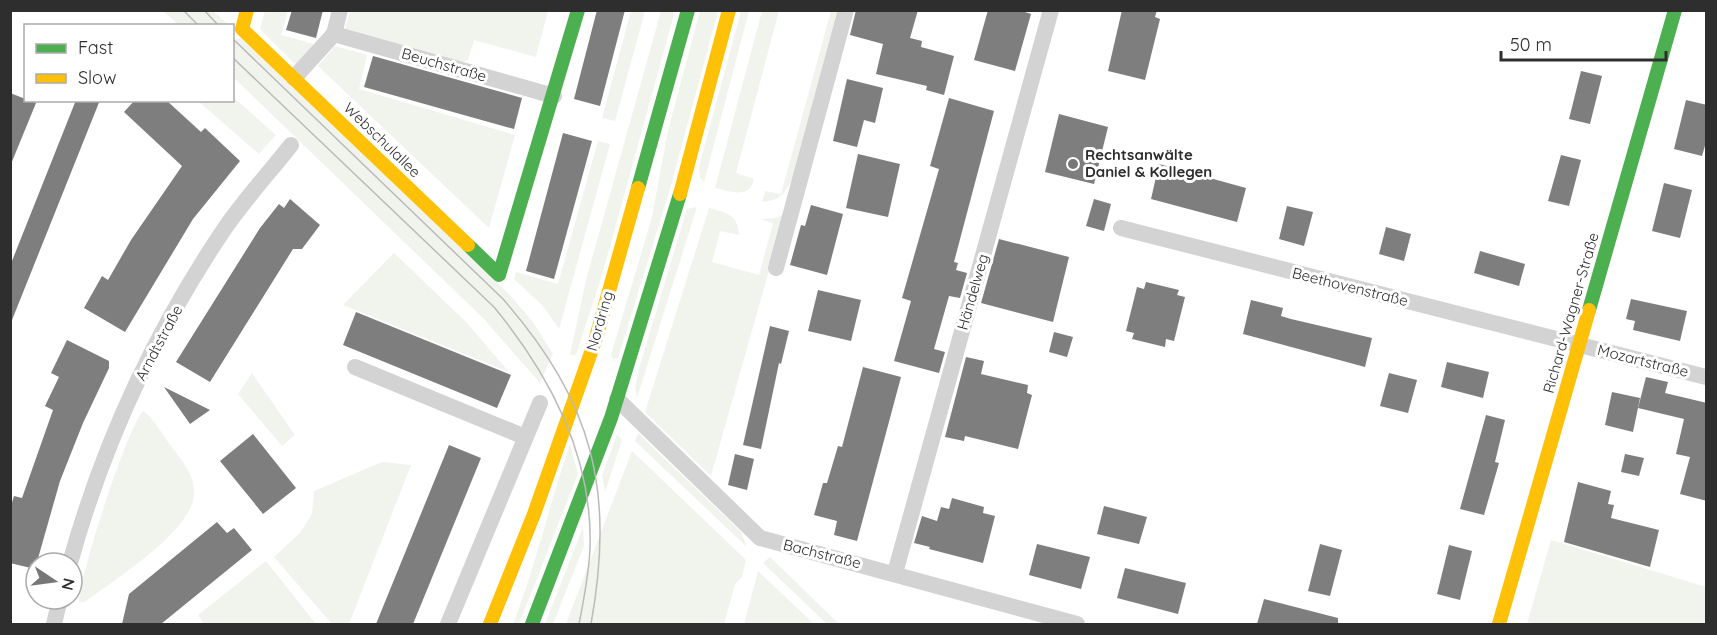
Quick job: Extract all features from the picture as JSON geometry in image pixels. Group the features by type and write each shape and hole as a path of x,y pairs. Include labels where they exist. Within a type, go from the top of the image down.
{"main road":[{"name":"Webschulallee","path":"247,10 242,29 499,275 554,96"},
{"path":"554,96 578,10"},
{"name":"Nordring","path":"490,624 595,373 688,10"},
{"path":"532,624 617,399 681,190 729,10"},
{"name":"Richard-Wagner-Straße","path":"1499,624 1675,10"},
{"path":"595,373 617,399"}],"street":[{"path":"294,78 334,34 340,10"},
{"path":"776,268 846,10"},
{"name":"Händelweg","path":"895,573 1051,10"},
{"name":"Beuchstraße","path":"334,34 554,96"},
{"name":"Arndtstraße","path":"74,551 114,432 164,328 226,227 291,145"},
{"name":"Beethovenstraße","path":"1121,228 1579,346"},
{"name":"Mozartstraße","path":"1579,346 1707,377"},
{"path":"355,367 525,437"},
{"name":"Bachstraße","path":"617,399 760,538 1077,624"},
{"path":"448,624 540,403"}],"shaded area":[{"path":"163,11 213,11 228,24 178,24"},
{"path":"265,11 288,11 281,35 314,44 296,65 260,29"},
{"path":"350,11 548,11 536,57 474,40 468,60 460,63 344,33"},
{"path":"631,11 645,11 615,121 602,118"},
{"path":"661,11 675,11 602,275 576,355 570,355 586,280"},
{"path":"700,11 718,11 670,189 618,358 613,359 611,355 652,217 668,130"},
{"path":"741,11 749,11 704,182 700,177 699,167"},
{"path":"762,11 779,11 736,173 754,179 748,190 733,192 715,188"},
{"path":"831,11 840,11 800,160 783,194 771,201 762,202 765,191 781,194"},
{"path":"241,38 508,293 533,322 553,354 540,383 484,319 234,78 234,40"},
{"path":"335,46 367,55 359,89 515,135 489,228 318,66"},
{"path":"234,98 276,135 259,154 199,102 234,102"},
{"path":"598,141 610,144 559,329 543,306 514,279 516,272 558,284"},
{"path":"697,207 637,398 635,388 639,368 687,209"},
{"path":"709,208 726,213 734,219 739,235 720,231 712,262 759,275 773,223 760,219 776,218 785,214 711,476 645,412"},
{"path":"394,253 467,323 509,372 343,305"},
{"path":"252,373 295,435 282,446 238,394"},
{"path":"143,411 147,414 190,474 194,495 190,509 180,524 149,554 84,602 84,576 87,565 105,503 136,422"},
{"path":"638,433 741,532 747,547 635,441"},
{"path":"617,434 622,440 605,492 602,476"},
{"path":"570,445 578,474 519,624 513,624 529,580"},
{"path":"632,451 746,560 742,577 735,584 724,624 566,624"},
{"path":"382,462 411,465 349,624 332,624 274,557 300,533 312,514 314,491"},
{"path":"583,527 584,546 553,624 545,624"},
{"path":"1551,540 1706,587 1706,624 1527,624"},
{"path":"770,557 839,624 827,624 763,563"},
{"path":"266,561 316,624 204,624 198,615"},
{"path":"758,571 814,624 744,624"}],"building":[{"path":"292,10 323,10 316,38 286,30"},
{"path":"597,10 625,10 600,106 574,99"},
{"path":"856,10 918,10 910,38 922,41 921,47 954,56 944,95 926,90 927,86 876,74 883,44 850,35"},
{"path":"988,10 1019,10 1031,14 1015,71 974,60"},
{"path":"1122,10 1157,10 1155,17 1160,19 1145,80 1108,71"},
{"path":"373,56 522,98 514,129 364,87"},
{"path":"1581,71 1602,76 1590,124 1569,119"},
{"path":"847,79 883,88 875,123 864,120 857,147 833,141"},
{"path":"10,93 24,98 24,102 36,103 10,164"},
{"path":"949,98 994,111 954,262 958,263 956,270 967,273 960,298 949,296 934,349 945,352 939,373 894,361 911,301 902,298 939,169 930,166"},
{"path":"1686,100 1707,105 1707,139 1702,156 1674,149"},
{"path":"75,102 99,102 10,325 10,266"},
{"path":"133,102 168,102 201,132 205,128 240,161 193,219 125,332 84,308 102,276 108,280 131,240 182,166 124,112"},
{"path":"1059,114 1108,127 1094,184 1045,172"},
{"path":"563,133 592,141 554,279 526,271"},
{"path":"858,154 900,164 888,217 846,208"},
{"path":"1561,155 1581,160 1569,206 1548,201"},
{"path":"1159,164 1246,188 1237,222 1151,199"},
{"path":"1664,183 1692,190 1680,238 1652,231"},
{"path":"290,199 320,225 302,249 293,249 210,382 176,362 260,228 279,204 284,208"},
{"path":"1094,199 1111,204 1104,231 1086,226"},
{"path":"811,205 843,214 827,275 790,265 801,225 805,226"},
{"path":"1287,206 1313,212 1304,246 1279,239"},
{"path":"1386,227 1411,234 1404,261 1379,254"},
{"path":"999,239 1069,257 1053,322 981,303"},
{"path":"1480,251 1525,264 1519,286 1474,273"},
{"path":"1146,282 1179,290 1177,295 1185,297 1174,341 1166,339 1165,347 1132,339 1134,333 1126,331 1137,287 1144,289"},
{"path":"818,290 861,300 851,341 808,331"},
{"path":"1631,299 1687,311 1680,341 1633,330 1635,321 1626,319"},
{"path":"1251,300 1283,308 1281,316 1372,338 1365,367 1243,334"},
{"path":"356,312 511,375 497,408 343,345"},
{"path":"770,326 789,331 781,364 779,363 761,449 743,445"},
{"path":"1054,332 1073,337 1067,357 1049,352"},
{"path":"67,340 109,361 109,368 83,423 60,481 40,551 24,551 24,566 10,563 10,509 14,496 22,498 53,410 45,406 59,377 51,373"},
{"path":"966,357 984,361 981,374 1028,385 1027,393 1032,395 1018,449 965,436 964,441 945,437"},
{"path":"1447,362 1489,372 1483,398 1441,387"},
{"path":"863,367 901,377 857,541 834,535 837,521 814,515 823,483 827,483 838,446 842,447"},
{"path":"1389,373 1417,380 1408,413 1380,406"},
{"path":"1646,377 1668,382 1665,393 1707,403 1707,501 1680,494 1690,457 1676,454 1684,419 1638,408"},
{"path":"164,387 210,410 190,424"},
{"path":"1612,392 1640,398 1633,432 1605,425"},
{"path":"1486,415 1505,420 1495,462 1499,463 1484,515 1460,509"},
{"path":"253,434 296,488 263,514 220,461"},
{"path":"449,445 481,458 413,624 376,624"},
{"path":"735,454 754,459 747,490 728,485"},
{"path":"1625,454 1644,458 1639,476 1621,472"},
{"path":"1578,482 1611,491 1608,504 1614,505 1611,518 1659,530 1650,567 1564,542"},
{"path":"952,498 984,507 983,513 995,516 983,563 914,543 922,516 937,521 941,507 949,509"},
{"path":"1104,506 1147,517 1139,544 1097,534"},
{"path":"217,522 227,533 234,528 252,550 161,624 122,624 129,594"},
{"path":"1037,544 1090,557 1081,589 1029,575"},
{"path":"1320,544 1342,550 1330,596 1308,591"},
{"path":"1449,545 1472,551 1460,600 1437,594"},
{"path":"1125,568 1186,583 1178,614 1117,598"},
{"path":"1264,599 1338,618 1338,624 1257,624"}],"tram line":[{"path":"183,10 197,24"},
{"path":"204,10 217,24"},
{"path":"234,40 503,299 534,337 558,374 577,412 590,450 597,489 600,531 598,576 591,624"},
{"path":"234,59 494,307 533,360 564,418 576,449 584,481 589,514 590,548 579,624"}],"traffic: fast":[{"path":"468,245 499,275 578,10"},
{"path":"638,188 688,10"},
{"path":"1589,310 1675,10"},
{"path":"532,624 611,418 680,194"}],"traffic: slow":[{"path":"247,10 242,29 468,245"},
{"path":"680,194 729,10"},
{"path":"490,624 534,514 595,341 638,188"},
{"path":"1499,624 1589,310"}],"place":[{"name":"Rechtsanwälte Daniel & Kollegen","path":"1073,164"}]}
